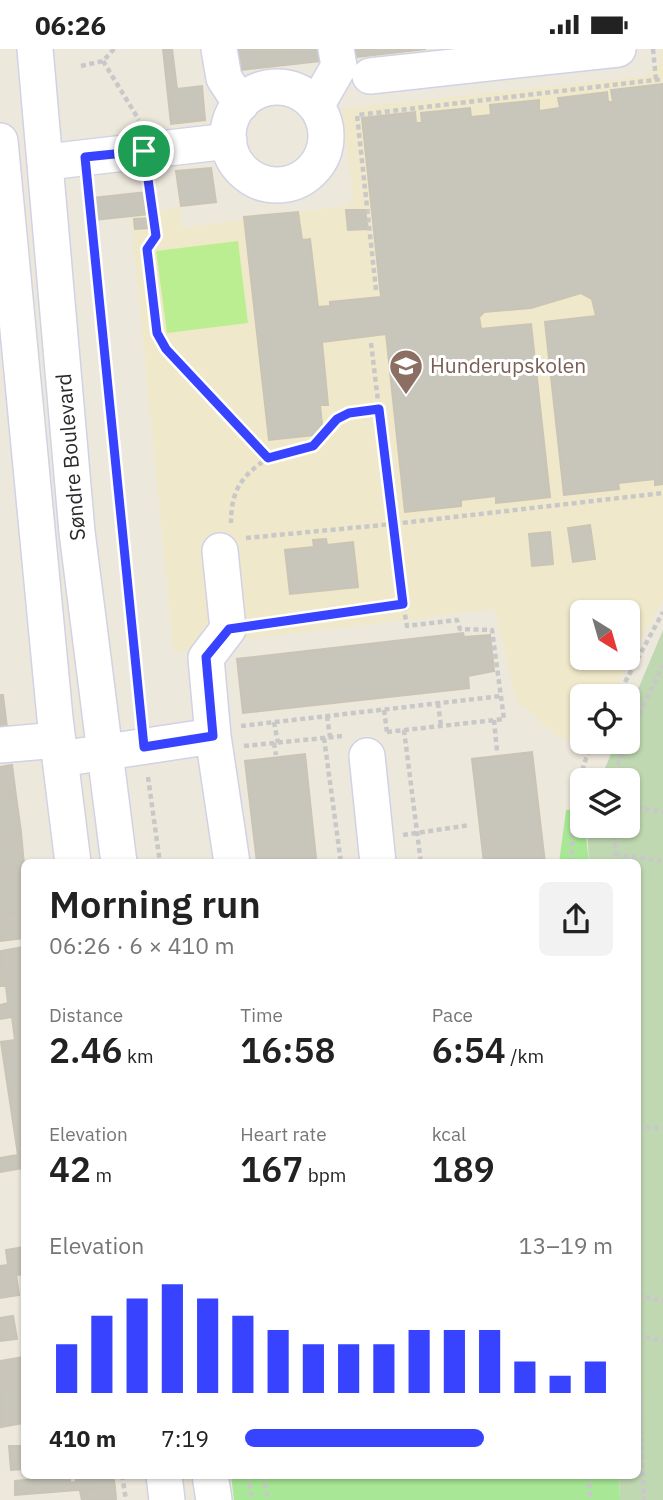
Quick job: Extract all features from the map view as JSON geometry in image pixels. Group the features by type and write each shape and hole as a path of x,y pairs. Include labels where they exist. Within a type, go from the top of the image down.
{"street":[{"name":"Søndre Boulevard","path":"35,49 47,162 77,532 118,859"},
{"path":"219,49 224,78 240,104"},
{"path":"316,106 339,66 336,49"},
{"path":"370,76 618,49"},
{"path":"279,87 299,92 316,106 326,128 323,152 309,172 296,181 280,184 256,180 238,164 229,141 231,122 240,104 258,92 279,87"},
{"path":"47,162 85,157 143,139 229,141"},
{"name":"Søndre Boulevard","path":"0,141 14,427 72,859"},
{"path":"223,545 229,629 206,657 213,733 231,859"},
{"path":"0,745 104,753 213,733"},
{"path":"376,851 377,744"},
{"path":"164,1479 167,1500"},
{"path":"211,1479 214,1500"}],"path":[{"path":"81,66 103,61 114,49"},
{"path":"653,49 656,80"},
{"path":"103,61 143,139 156,236 147,249 157,333 166,349 189,376 268,458"},
{"path":"376,290 357,115 663,79"},
{"path":"85,157 144,747 159,859"},
{"path":"372,343 407,626 457,620 460,629 492,630 504,719 494,720 497,751"},
{"path":"223,545 231,530 231,501 252,469 268,458 313,446 337,419 349,413 379,409"},
{"path":"223,545 663,493"},
{"path":"229,629 403,604"},
{"path":"624,684 663,612"},
{"path":"640,713 663,665"},
{"path":"213,733 274,722 501,696"},
{"path":"438,703 441,726"},
{"path":"377,744 384,710"},
{"path":"327,716 341,859"},
{"path":"274,722 276,755"},
{"path":"404,730 420,859"},
{"path":"640,808 663,812"},
{"path":"376,851 417,833 470,825"},
{"path":"571,859 573,838"},
{"path":"614,838 615,859"},
{"path":"615,854 663,861"},
{"path":"641,1127 663,1128"},
{"path":"641,1296 663,1301"},
{"path":"641,1336 663,1341"},
{"path":"641,1433 644,1500"},
{"path":"123,1479 126,1500"},
{"path":"248,1479 251,1500"},
{"path":"264,1479 268,1500"},
{"path":"589,1479 590,1500"}],"shaded area":[{"name":"Hunderupskolen","path":"659,49 663,49 663,600 640,642 640,600 570,600 570,670 624,670 617,684 570,684 570,741 558,737 516,700 495,609 247,639 174,652 131,219 181,206 181,228 347,206 353,197 342,109 647,76 660,63"}],"green space":[{"path":"238,241 248,323 167,333 156,251"},
{"path":"663,630 663,1500 620,1500 619,1479 641,1479 641,859 589,859 588,838 640,838 640,768 605,768 611,754 640,754 640,685"},
{"path":"566,810 570,810 570,838 586,838 589,859 560,859"},
{"path":"231,1479 619,1479 620,1500 234,1500"}],"building":[{"path":"163,49 172,49 177,89 202,86 205,120 171,124"},
{"path":"230,49 319,49 320,61 232,71"},
{"path":"356,49 426,49 357,57"},
{"path":"663,84 663,484 655,485 655,479 618,483 619,489 564,495 545,322 596,316 592,299 581,293 531,308 484,312 479,317 481,329 531,324 550,497 496,503 496,496 461,500 461,506 405,512 386,334 322,342 328,405 320,405 323,434 269,440 244,217 298,212 302,240 310,239 318,307 330,306 330,302 381,297 362,118 415,112 416,123 422,123 421,113 470,108 471,117 491,115 490,105 539,100 539,111 560,108 558,98 607,92 608,102 613,102 611,90"},
{"path":"211,168 216,202 181,206 176,171"},
{"path":"146,192 149,214 95,220 93,198"},
{"path":"346,210 365,210 368,229 348,230"},
{"path":"151,218 151,228 135,229 134,219"},
{"path":"590,525 595,559 573,562 568,528"},
{"path":"550,532 553,564 532,566 529,534"},
{"path":"326,539 327,545 353,542 358,587 290,594 285,550 314,547 313,540"},
{"path":"463,633 464,637 490,635 494,671 468,676 469,688 243,713 237,659"},
{"path":"0,695 3,695 7,728 0,729"},
{"path":"532,752 545,859 484,859 472,759"},
{"path":"305,754 316,858 257,859 245,761"},
{"path":"12,765 16,796 0,798 0,767"},
{"path":"16,796 21,832 0,835 0,798"},
{"path":"21,832 23,859 21,859 21,865 0,868 0,835"},
{"path":"21,865 21,912 0,915 0,868"},
{"path":"21,912 21,938 0,941 0,915"},
{"path":"21,948 21,974 0,978 1,951"},
{"path":"21,974 21,1039 15,1040 12,1017 0,1019 0,1005 8,1003 6,986 0,986 0,978"},
{"path":"21,1039 21,1154 18,1155 1,1042"},
{"path":"21,1154 21,1168 0,1172 0,1158"},
{"path":"21,1248 21,1263 8,1265 6,1250"},
{"path":"21,1263 21,1274 16,1275 19,1295 0,1298 0,1266"},
{"path":"13,1316 17,1339 0,1341 0,1318"},
{"path":"21,1358 21,1378 0,1381 0,1361"},
{"path":"21,1378 21,1424 1,1427 0,1381"},
{"path":"9,1446 21,1446 21,1469 11,1470"},
{"path":"70,1479 70,1483 76,1482 76,1479 114,1479 115,1487 15,1495 15,1481"},
{"path":"115,1487 116,1500 82,1500 80,1491"}],"place":[{"name":"Hunderupskolen","path":"406,396"}],"route":[{"path":"144,151 156,236 147,249 157,333 166,349 222,412 268,458 313,446 337,419 349,413 379,409 403,604 229,629 206,657 213,736 144,747 85,157 144,151"}]}
